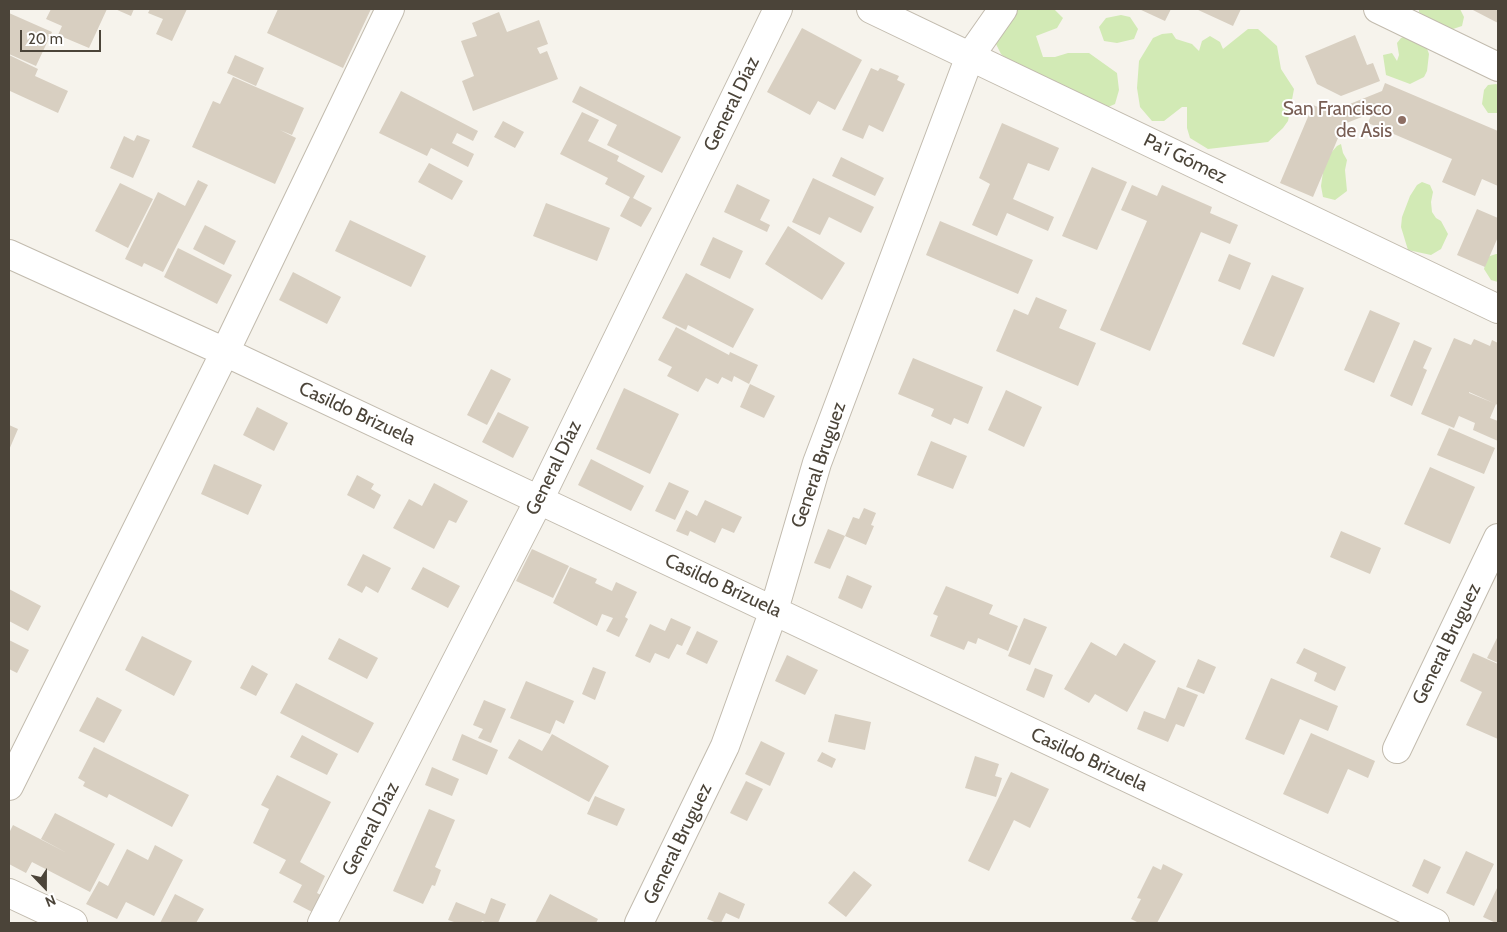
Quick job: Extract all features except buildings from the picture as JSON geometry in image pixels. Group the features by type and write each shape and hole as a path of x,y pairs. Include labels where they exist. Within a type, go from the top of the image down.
{"street":[{"path":"9,786 225,352 390,9"},
{"name":"General Díaz","path":"322,923 539,500 778,9"},
{"name":"Pa'í Gómez","path":"871,9 1498,308"},
{"name":"General Bruguez","path":"639,923 725,746 774,610 817,464 970,56 1003,9"},
{"path":"1378,9 1498,67"},
{"name":"Casildo Brizuela","path":"9,254 225,352 1436,923"},
{"name":"General Bruguez","path":"1397,750 1498,538"},
{"path":"9,893 73,923"}],"green space":[{"path":"1013,9 1054,9 1063,18 1057,28 1036,36 1043,57 1055,57 1068,53 1089,53 1117,73 1119,90 1115,104 1106,108 1018,67 1001,54 996,44 996,32 1016,15"},
{"path":"1419,9 1460,9 1464,17 1462,26 1450,30 1438,22 1429,20 1419,12"},
{"path":"1121,15 1130,17 1138,29 1134,39 1117,43 1104,41 1099,27 1106,18"},
{"path":"1248,29 1258,29 1277,46 1281,69 1294,89 1288,121 1268,142 1208,149 1190,138 1187,128 1187,107 1182,107 1164,121 1152,121 1140,107 1137,88 1139,61 1153,38 1162,34 1172,33 1176,39 1192,44 1199,51 1202,41 1210,36 1220,42 1223,49"},
{"path":"1408,35 1425,43 1429,54 1427,71 1424,77 1410,84 1386,75 1383,55 1392,53 1397,61 1399,55 1397,43 1401,38"},
{"path":"1488,85 1498,85 1498,113 1488,113 1482,104 1484,90"},
{"path":"1341,144 1347,160 1345,170 1347,191 1335,200 1323,197 1321,186 1328,156"},
{"path":"1422,182 1430,185 1433,192 1432,212 1441,221 1448,234 1441,249 1431,255 1408,250 1401,227 1402,217 1410,196 1417,185"},
{"path":"1498,254 1498,282 1491,280 1484,269 1487,257"}],"place":[{"name":"San Francisco de Asis","path":"1402,120"}]}
